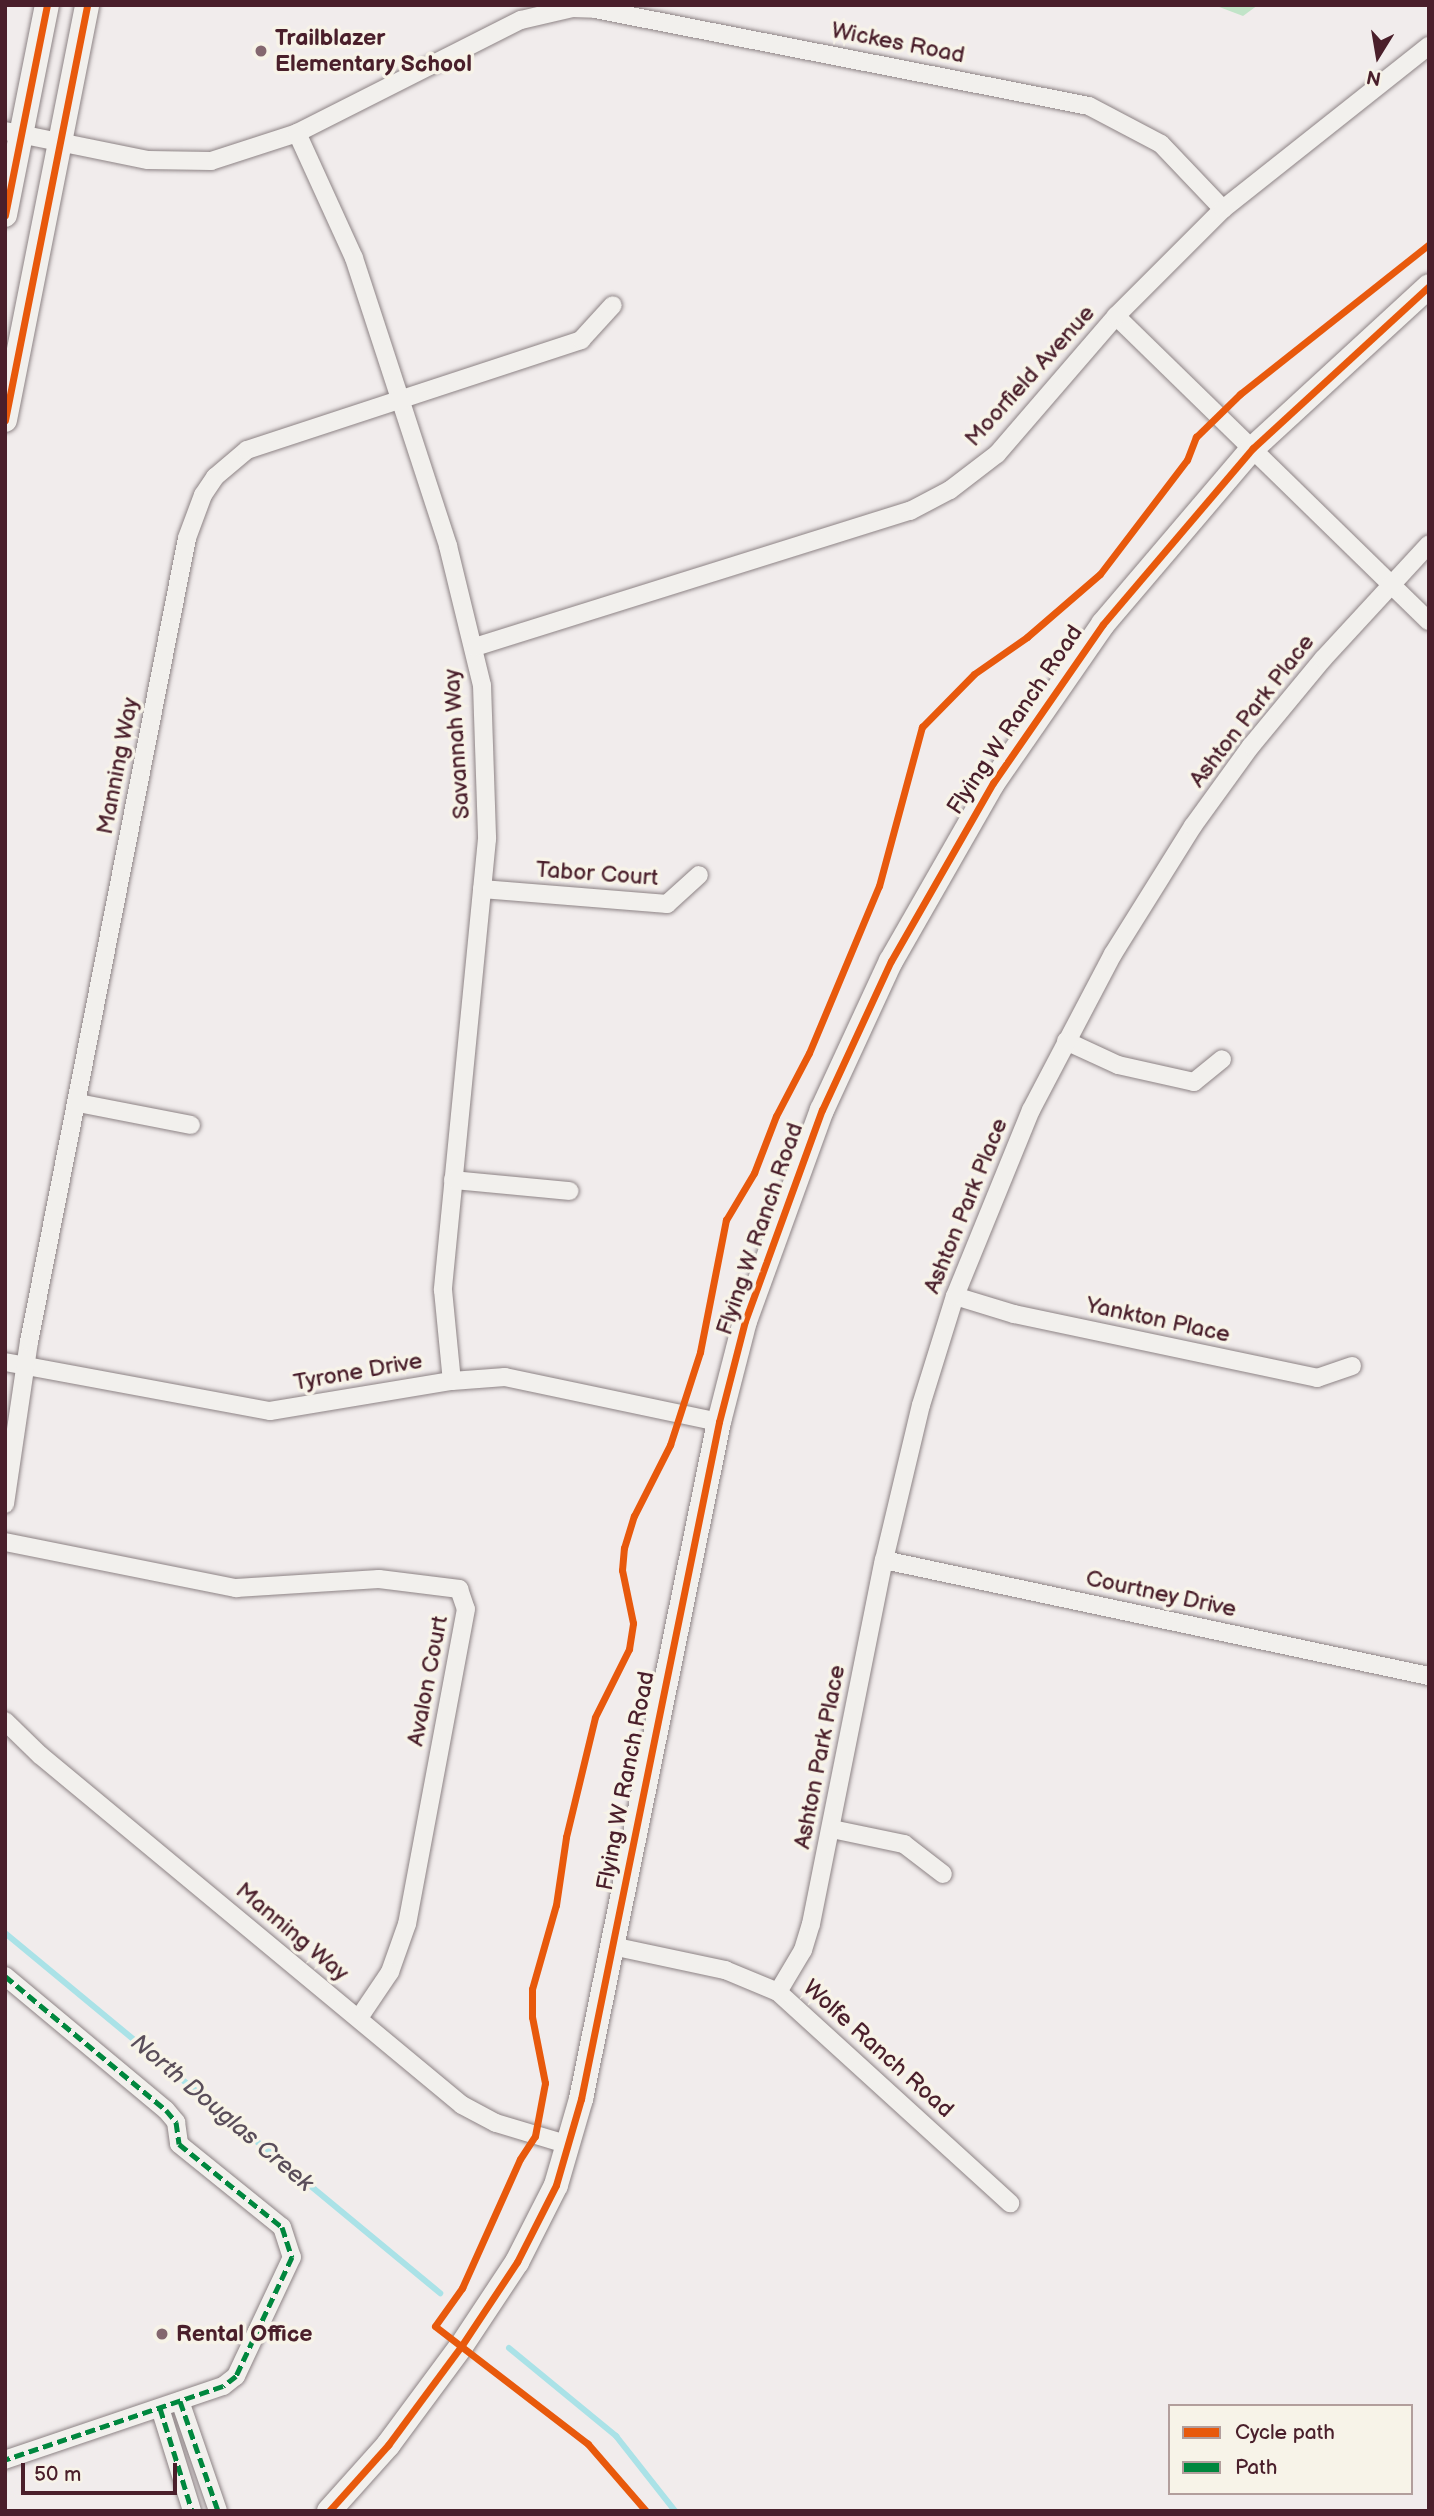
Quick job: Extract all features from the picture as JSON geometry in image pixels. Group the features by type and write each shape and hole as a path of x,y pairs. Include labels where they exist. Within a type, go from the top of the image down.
{"street":[{"path":"5,215 13,133 47,5"},
{"path":"5,420 87,5"},
{"name":"Wickes Road","path":"13,133 188,163 234,156 297,134 498,30 545,13 595,9 1089,106 1161,144 1223,209"},
{"name":"Moorfield Avenue","path":"475,647 930,502 997,454 1116,316 1223,209 1429,46"},
{"name":"Savannah Way","path":"297,134 354,258 448,545 475,647 487,754 482,890 443,1290 452,1381"},
{"name":"Flying W Ranch Road","path":"329,2511 388,2445 492,2301 541,2220 569,2145 719,1422 773,1239 822,1110 891,961 953,847 1054,689 1165,548 1253,448 1429,286"},
{"name":"Manning Way","path":"5,1504 24,1365 194,514 215,477 247,450 400,397 581,340 613,305"},
{"path":"1116,316 1392,581 1429,621"},
{"name":"Ashton Park Place","path":"778,1992 803,1950 832,1829 884,1560 921,1405 956,1296 1031,1110 1113,954 1200,816 1251,746 1392,581 1429,544"},
{"name":"Tabor Court","path":"482,890 667,904 699,875"},
{"path":"1066,1041 1118,1065 1194,1082 1222,1059"},
{"path":"78,1103 191,1125"},
{"path":"453,1180 569,1191"},
{"name":"Yankton Place","path":"956,1296 1014,1314 1317,1378 1352,1366"},
{"name":"Tyrone Drive","path":"5,1362 270,1411 452,1381 529,1379 719,1422"},
{"name":"Avalon Court","path":"5,1542 236,1588 379,1579 459,1589 466,1609 407,1924 390,1972 359,2018"},
{"name":"Courtney Drive","path":"884,1560 1429,1676"},
{"name":"Manning Way","path":"5,1721 29,1746 479,2116 569,2145"},
{"path":"832,1829 904,1844 943,1874"},
{"name":"Wolfe Ranch Road","path":"612,1946 725,1970 778,1992 1010,2203"},
{"path":"5,1976 166,2110 176,2122 179,2144 282,2227 291,2243 292,2257 236,2376 223,2386 5,2460"},
{"path":"180,2401 218,2511"},
{"path":"160,2408 192,2511"}],"green space":[{"path":"1214,5 1258,5 1243,16"}],"waterway":[{"name":"North Douglas Creek","path":"5,1933 440,2293"},
{"name":"North Douglas Creek","path":"509,2348 616,2436 675,2511"}],"marked path":[{"path":"5,1976 166,2110 176,2122 179,2144 282,2227 292,2257 236,2376 223,2386 5,2460"},
{"path":"180,2401 218,2511"},
{"path":"160,2408 192,2511"}],"cycle path":[{"path":"5,215 47,5"},
{"path":"5,420 87,5"},
{"path":"646,2511 588,2444 435,2326 462,2288 520,2159 535,2136 545,2083 532,2017 532,1989 556,1905 566,1837 595,1717 629,1649 633,1623 622,1570 624,1548 634,1516 670,1445 700,1352 726,1220 754,1173 776,1116 809,1053 879,886 922,727 974,674 1027,637 1100,574 1187,460 1196,437 1240,394 1429,244"},
{"path":"329,2511 388,2445 462,2345 517,2262 556,2185 581,2099 719,1422 745,1321 822,1110 891,961 993,783 1103,624 1253,448 1429,286"}],"place":[{"name":"Trailblazer Elementary School","path":"261,51"},
{"name":"Rental Office","path":"162,2334"}]}
